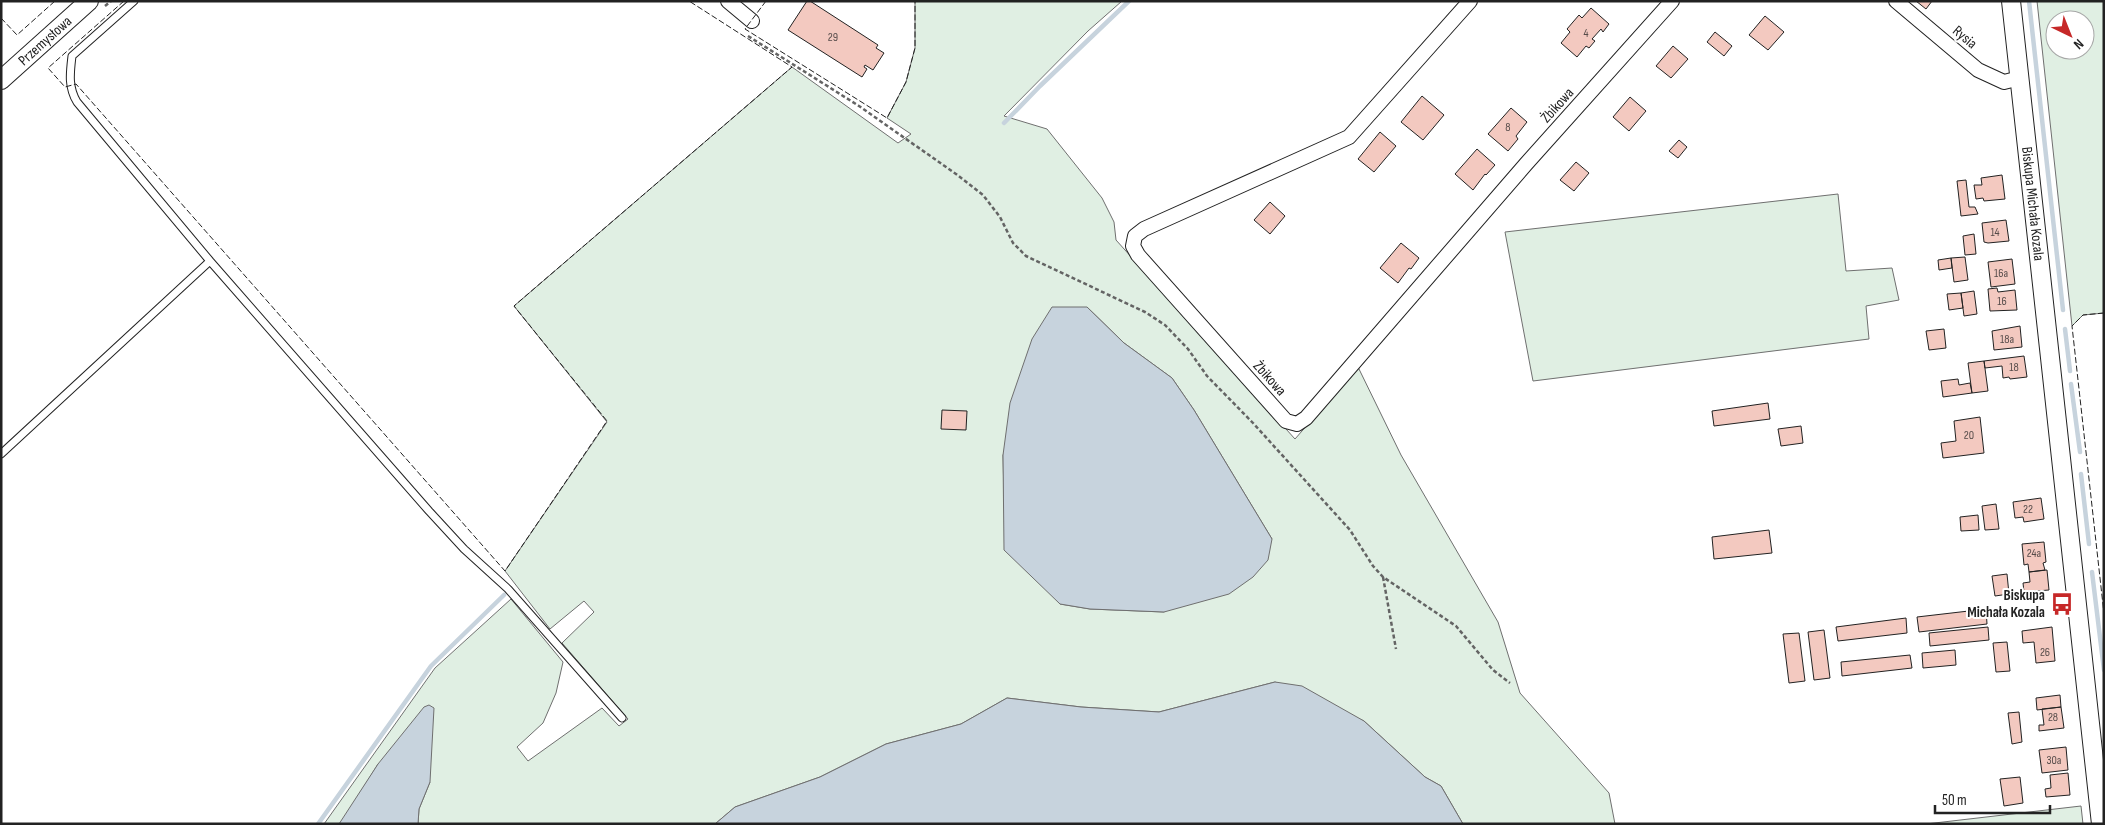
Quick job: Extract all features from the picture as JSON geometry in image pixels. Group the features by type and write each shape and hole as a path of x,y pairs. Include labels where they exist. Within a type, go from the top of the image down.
{"street":[{"name":"Przemysłowa","path":"1,80 89,1"},
{"path":"728,1 752,21"},
{"name":"Żbikowa","path":"1470,1 1350,137 1144,229 1135,236 1133,246 1138,255 1286,421 1297,424 1306,418 1526,164 1672,1"},
{"name":"Rysia","path":"1896,1 1978,70 2004,82 2020,78"},
{"name":"Biskupa Michała Kozala","path":"2011,1 2101,824"}],"lane":[{"path":"134,1 72,56 70,88 82,108 210,261 429,511 464,549 508,589 622,718"},
{"path":"1,454 210,261"}],"path":[{"path":"742,32 859,106 963,179 983,195 1000,217 1013,243 1026,256 1145,312 1165,325 1188,349 1207,376 1253,423 1350,530 1373,566 1383,577 1456,626 1472,642 1493,670 1510,683"},
{"path":"1383,577 1396,649"}],"green space":[{"path":"915,1 1122,1 1088,31 1004,116 1047,129 1102,198 1114,222 1116,240 1295,439 1358,367 1401,455 1498,622 1520,693 1609,793 1615,824 1463,824 1441,786 1425,777 1364,721 1275,682 1159,712 1081,707 1007,698 961,724 886,744 820,777 735,807 715,824 418,824 419,809 430,782 378,764 344,819 339,824 324,824 435,668 511,599 563,662 556,693 543,723 517,747 528,761 602,708 619,726 628,719 562,643 594,612 584,601 550,629 505,571 607,422 514,306 792,67 898,143 911,134 887,118 906,82 915,48","holes":["1087,307 1124,343 1172,378 1194,410 1272,539 1164,612 1090,609 1060,604 1004,497 1003,455"]},
{"path":"2037,1 2104,1 2104,313 2083,315 2072,326"},
{"path":"1838,194 1846,271 1892,268 1899,300 1866,306 1869,339 1533,381 1505,232"},
{"path":"2081,806 2083,824 1926,824"}],"shaded area":[{"path":"1052,307 1087,307 1124,343 1172,378 1194,410 1272,539 1268,560 1253,577 1229,594 1164,612 1090,609 1060,604 1004,550 1003,455 1010,403 1032,339"},
{"path":"1275,682 1302,686 1364,721 1425,777 1441,786 1463,824 715,824 735,807 820,777 886,744 961,724 1007,698 1081,707 1159,712"},
{"path":"429,705 434,708 430,782 419,809 418,824 339,824 378,764 424,707"}],"building":[{"path":"807,1 810,1 878,45 876,48 884,53 873,70 865,65 864,67 867,69 862,77 788,30"},
{"path":"1916,1 1932,1 1926,9"},
{"path":"1591,8 1609,24 1603,32 1601,29 1592,39 1595,41 1589,48 1586,46 1577,57 1561,43 1570,32 1567,29 1579,15 1582,18"},
{"path":"1765,16 1784,32 1768,50 1749,35"},
{"path":"1715,32 1732,46 1724,56 1707,42"},
{"path":"1673,46 1688,59 1671,78 1656,66"},
{"path":"1422,96 1444,115 1423,140 1401,122"},
{"path":"1630,97 1646,111 1629,131 1613,117"},
{"path":"1511,108 1527,122 1516,136 1518,139 1508,151 1488,134"},
{"path":"1380,132 1396,146 1374,172 1358,159"},
{"path":"1679,140 1687,147 1678,158 1669,151"},
{"path":"1477,149 1495,165 1485,174 1473,190 1455,174"},
{"path":"1576,162 1589,173 1574,191 1560,180"},
{"path":"2002,175 2005,199 1984,201 1983,198 1976,199 1974,185 1982,185 1981,178"},
{"path":"1966,180 1969,207 1975,207 1978,214 1961,216 1957,181"},
{"path":"1270,202 1285,216 1270,234 1254,220"},
{"path":"2006,220 2009,241 1984,242 1982,223"},
{"path":"1974,234 1976,254 1965,255 1963,236"},
{"path":"1401,243 1419,258 1398,283 1380,268"},
{"path":"1965,257 1968,280 1954,282 1951,258"},
{"path":"1951,258 1952,268 1939,270 1938,260"},
{"path":"2012,259 2015,284 1991,287 1988,262"},
{"path":"1997,288 1998,292 2015,290 2017,310 1990,311 1988,289"},
{"path":"1974,291 1977,314 1964,316 1961,293"},
{"path":"1961,293 1963,308 1949,310 1947,294"},
{"path":"2020,326 2022,347 1994,350 1992,331"},
{"path":"1944,329 1946,348 1929,350 1926,331"},
{"path":"2024,356 2027,377 2003,378 2002,366 1985,368 1984,361"},
{"path":"1984,361 1988,391 1972,393 1968,363"},
{"path":"1958,379 1959,385 1970,383 1972,393 1943,397 1941,381"},
{"path":"1768,403 1770,419 1714,426 1712,411"},
{"path":"942,410 967,411 966,430 941,429"},
{"path":"1980,417 1984,453 1943,458 1941,443 1956,441 1954,421"},
{"path":"1801,426 1803,443 1781,446 1778,429"},
{"path":"2041,498 2044,519 2024,522 2023,517 2015,518 2013,502"},
{"path":"1996,504 1999,529 1985,530 1982,506"},
{"path":"1978,515 1979,530 1961,531 1960,517"},
{"path":"1769,530 1772,553 1714,559 1712,537"},
{"path":"2044,542 2046,562 2043,563 2045,570 2029,572 2028,564 2024,565 2022,544"},
{"path":"2047,570 2049,590 2024,592 2023,583 2030,582 2029,572"},
{"path":"2007,574 2009,594 1995,596 1992,576"},
{"path":"1986,609 1987,624 1919,632 1917,617"},
{"path":"1906,618 1907,633 1838,641 1836,627"},
{"path":"1988,627 1989,640 1930,646 1929,633"},
{"path":"2052,627 2055,661 2036,663 2034,642 2023,643 2022,631"},
{"path":"1824,630 1830,678 1814,680 1808,632"},
{"path":"1799,633 1805,681 1789,683 1783,634"},
{"path":"2007,642 2010,671 1996,672 1993,643"},
{"path":"1955,650 1956,665 1923,668 1922,653"},
{"path":"1910,655 1912,668 1842,676 1841,662"},
{"path":"2060,695 2061,707 2037,710 2036,698"},
{"path":"2061,707 2064,728 2039,731 2039,725 2044,725 2042,709"},
{"path":"2019,712 2022,742 2012,744 2008,713"},
{"path":"2066,747 2068,770 2042,773 2039,750"},
{"path":"2068,773 2070,795 2046,797 2045,789 2051,788 2050,775"},
{"path":"2020,777 2023,803 2004,806 2000,779"}],"waterway":[{"path":"1004,123 1129,1"},
{"path":"2029,1 2063,310"},
{"path":"2065,329 2070,371"},
{"path":"2071,384 2080,452"},
{"path":"2081,474 2089,544"},
{"path":"2092,572 2104,670"},
{"path":"318,824 431,666 504,595"}],"fence":[{"path":"1,18 17,35 55,1"},
{"path":"124,1 48,68 65,87 76,84 505,571 607,421 514,306 792,67 689,1"},
{"path":"766,1 745,29 887,118 906,82 915,48 915,1"},
{"path":"2104,313 2083,315 2072,326 2104,614"}],"place":[{"name":"Biskupa Michała Kozala","path":"2062,604"}]}
